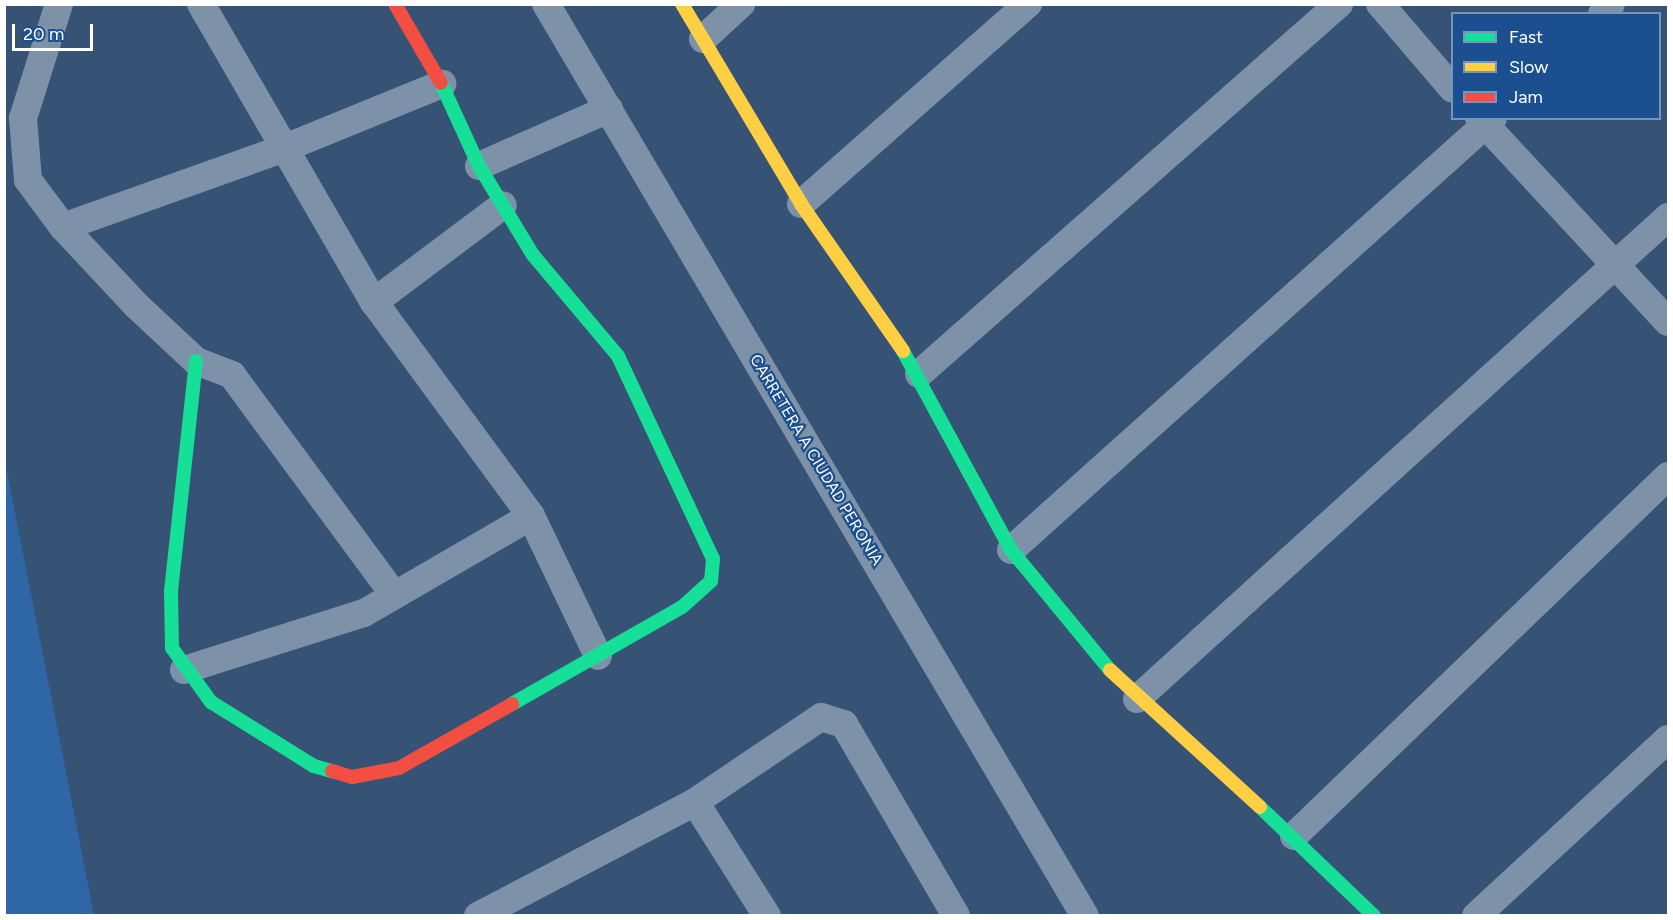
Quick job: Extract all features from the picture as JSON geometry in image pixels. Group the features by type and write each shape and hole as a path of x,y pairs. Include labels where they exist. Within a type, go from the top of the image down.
{"street":[{"path":"59,4 23,118 21,148 28,180 63,227 196,361 232,375 394,595"},
{"path":"201,4 374,302 531,516 598,656"},
{"path":"196,361 171,591 172,648 184,670 211,702 314,766 352,777 399,768 703,594 716,567 618,356 533,255 479,166 442,84 395,4"},
{"name":"CARRETERA A CIUDAD PERONIA","path":"546,4 1085,915"},
{"path":"682,4 801,204 919,374 1011,550 1066,623 1137,699 1293,836 1374,915"},
{"path":"703,39 741,4"},
{"path":"801,204 1028,4"},
{"path":"919,374 1340,4"},
{"path":"1380,4 1451,87"},
{"path":"63,227 285,148 442,84"},
{"path":"479,166 609,109"},
{"path":"1011,550 1486,121 1668,322"},
{"path":"374,302 503,205"},
{"path":"1137,699 1618,265 1668,217"},
{"path":"1293,836 1668,476"},
{"path":"184,670 364,613 531,516"},
{"path":"492,913 695,802 810,722 821,717 844,724 956,915"},
{"path":"1476,915 1668,739"},
{"path":"695,802 767,915"}],"shaded area":[{"path":"5,461 94,915 5,915"}],"traffic: fast":[{"path":"441,83 479,166 533,255 618,356 713,559 711,581 682,607 512,704"},
{"path":"903,351 1011,550 1110,670"},
{"path":"196,361 171,591 172,648 211,702 314,766 332,771"},
{"path":"1260,807 1374,916"}],"traffic: slow":[{"path":"682,4 801,204 903,351"},
{"path":"1110,670 1260,807"}],"traffic: jam":[{"path":"395,4 441,83"},
{"path":"332,771 352,777 399,768 512,704"}]}
